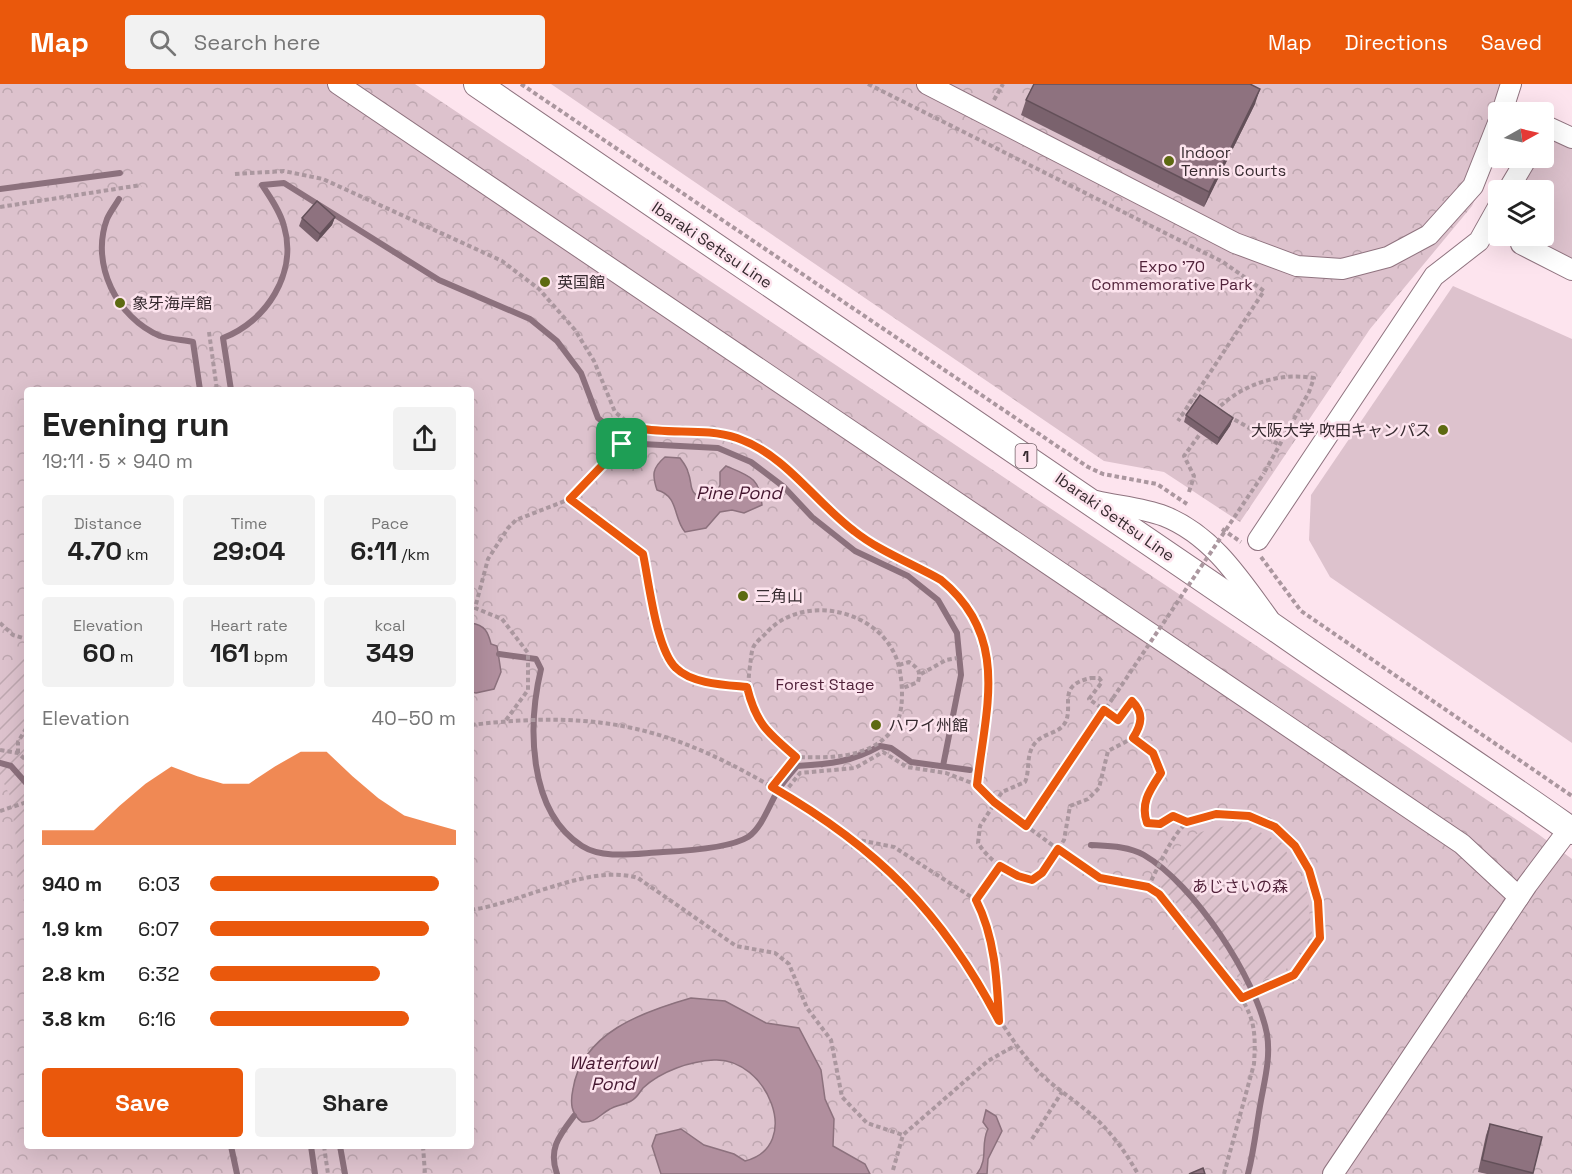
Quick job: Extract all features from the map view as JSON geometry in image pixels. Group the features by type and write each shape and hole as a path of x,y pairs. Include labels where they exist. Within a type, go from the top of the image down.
{"main road":[{"name":"Ibaraki Settsu Line","path":"477,84 1090,499 1278,631 1461,752 1570,830"}],"lane":[{"path":"338,84 1462,844 1519,897"},
{"path":"927,84 1235,243 1297,266 1342,269 1388,257 1429,235 1473,186 1488,148"},
{"path":"1505,102 1511,84"},
{"path":"1554,130 1572,138"},
{"path":"1253,545 1434,276 1479,241 1488,225"},
{"path":"1525,246 1572,270"},
{"path":"1333,1174 1519,897 1570,830"}],"path":[{"path":"521,84 1088,467 1103,474 1157,484 1191,507"},
{"path":"868,84 1223,262 1264,291 1178,422"},
{"path":"235,174 284,171 317,177 502,261 528,279 564,316 594,361 615,412 638,428 665,432 707,431 736,438 759,448 780,462 854,532 934,576 952,589 972,618 986,656 989,675 990,695 977,785"},
{"path":"0,207 141,185"},
{"path":"209,332 217,387"},
{"path":"1026,826 1264,472 1309,392 1314,378 1287,377 1242,389 1213,414"},
{"path":"1217,410 1278,444"},
{"path":"506,721 528,690 528,653 502,619 475,608 479,585 488,559 508,528 516,520 570,499 638,428"},
{"path":"1189,492 1194,476 1184,456 1200,434"},
{"path":"570,499 643,554 663,646 676,669 711,684 747,687"},
{"path":"1218,526 1253,545 1301,611 1572,796"},
{"path":"822,609 860,619 885,637 899,665 903,688 897,723 887,737 851,755 796,757 769,734 753,712 747,687 753,647 780,619 803,610 822,609"},
{"path":"0,623 13,635 24,638"},
{"path":"903,688 918,682 921,674 946,660 957,658"},
{"path":"899,665 909,662 918,668 921,674"},
{"path":"1091,678 1102,680 1089,699 1118,720 1132,701 1139,708 1141,723 1133,738 1126,744 1108,751 1100,788 1088,799 1070,806 1064,840 1042,873 1032,880 1018,876 985,854 978,843 980,826 1002,792 1025,783 1032,746 1043,735 1059,730 1065,723 1067,696 1074,685 1091,678"},
{"path":"474,725 529,719 599,722 667,736 711,753 784,793 853,839 904,885 937,922 960,953 999,1021 1030,1064 1106,1129 1135,1173"},
{"path":"18,753 18,742 24,732"},
{"path":"1133,738 1153,753 1161,773 1149,792 1142,810 1147,823 1160,824 1173,816 1187,822 1216,814 1249,816 1275,827 1295,846 1309,870 1318,901 1320,938 1294,975 1242,998"},
{"path":"0,750 18,753 24,758"},
{"path":"784,793 800,773 855,768 883,752 907,767 945,772 977,785 994,802 1100,878 1148,887 1168,904 1242,998 1254,1030 1254,1064 1224,1174"},
{"path":"772,787 796,757"},
{"path":"0,812 24,803"},
{"path":"1148,887 1166,851 1187,822"},
{"path":"853,839 894,847 976,900 988,923 998,988 999,1021"},
{"path":"976,900 1000,866"},
{"path":"474,910 493,907 556,886 584,880 627,875 639,879 736,946 775,953 789,964 807,1008 831,1040 842,1096 867,1123 903,1135"},
{"path":"893,1170 903,1135 988,1061 1016,1045"},
{"path":"1032,1139 1062,1092"},
{"path":"324,1149 328,1174"},
{"path":"423,1149 425,1174"}],"green space":[{"name":"Forest Stage","path":"0,84 415,84 1538,834 1572,859 1572,1174 0,1174"},
{"name":"Expo '70 Commemorative Park","path":"551,84 1520,84 1506,102 1488,102 1490,168 1472,206 1370,329 1240,522 1164,472 1104,461"},
{"path":"1554,136 1572,145 1572,265 1532,246 1554,246 1554,180 1525,180 1531,168 1554,168"},
{"name":"大阪大学 吹田キャンパス","path":"1453,286 1572,339 1572,743 1330,577 1309,540 1311,495"},
{"path":"24,651 24,902 16,872 17,844 10,796 0,775 0,673 6,665"},
{"name":"あじさいの森","path":"1242,823 1282,843 1307,892 1312,934 1290,967 1245,988 1215,944 1159,885 1175,855 1189,838 1198,833"}],"water":[{"name":"Pine Pond","path":"665,457 680,458 690,477 693,491 705,500 715,497 720,485 720,472 726,466 756,483 762,505 744,513 732,510 720,512 706,528 685,532 669,497 657,490 655,485 655,468"},
{"path":"474,624 483,627 491,644 497,646 501,672 494,689 474,693"},
{"name":"Waterfowl Pond","path":"691,998 725,1001 766,1023 799,1028 821,1070 825,1099 834,1119 833,1146 865,1164 870,1174 661,1174 652,1146 656,1135 681,1129 704,1145 734,1154 745,1161 763,1152 772,1138 775,1122 771,1104 763,1087 750,1072 733,1063 714,1060 677,1068 650,1082 631,1101 606,1111 591,1121 582,1122 578,1119 572,1108 572,1094 579,1070 588,1053 601,1039 635,1018"},
{"path":"986,1110 996,1116 1002,1131 988,1159 987,1174 977,1174 983,1162 988,1129 983,1122"}],"building":[{"name":"Indoor Tennis Courts","path":"1034,84 1250,84 1260,89 1209,192 1026,100"},
{"path":"317,201 335,217 320,234 302,218"},
{"path":"1200,395 1233,418 1219,438 1186,415"},
{"path":"1490,1124 1542,1137 1533,1173 1482,1160"},
{"path":"1203,1168 1205,1174 1189,1174"}],"waterway":[{"path":"0,189 120,173"},
{"path":"231,387 223,338 239,331 265,308 282,278 287,244 284,226 262,185 284,183 439,280 530,319 557,341 581,373 598,418 620,436 642,444 718,448 751,462 784,487 812,517 855,551 908,576 938,600 957,633 961,675 943,766"},
{"path":"119,199 107,219 103,236 102,254 111,288 131,316 145,328 160,336 193,342 200,387"},
{"path":"499,654 536,659 541,669 534,715 534,740 541,789 564,831 582,846 600,853 621,855 683,851 740,841 758,827 780,787 797,766 840,761 860,756 880,746 891,748 911,762 970,770"},
{"path":"0,763 11,766 24,781"},
{"path":"1091,845 1132,850 1144,855 1163,869 1183,887 1220,934 1250,986 1261,1011 1267,1034 1268,1061 1248,1174"},
{"path":"557,1174 554,1157 556,1143 574,1116"},
{"path":"232,1149 237,1174"},
{"path":"311,1149 315,1174"},
{"path":"341,1149 345,1174"}],"place":[{"name":"Indoor Tennis Courts","path":"1169,161"},
{"name":"英国館","path":"545,282"},
{"name":"象牙海岸館","path":"120,303"},
{"name":"大阪大学 吹田キャンパス","path":"1443,430"},
{"name":"三角山","path":"743,596"},
{"name":"ハワイ州館","path":"876,725"}],"route":[{"path":"638,428 665,432 707,431 746,442 780,462 854,532 941,580 952,589 963,603 980,635 989,675 990,695 977,785 994,802 1026,826 1104,710 1118,720 1132,701 1139,708 1141,723 1133,738 1153,753 1161,773 1149,792 1142,810 1147,823 1160,824 1173,816 1187,822 1216,814 1249,816 1275,827 1295,846 1309,870 1318,901 1320,938 1294,975 1242,998 1159,894 1148,887 1100,878 1058,849 1042,873 1032,880 1018,876 1000,866 976,900 988,923 998,988 999,1021 960,953 911,892 853,839 819,815 772,787 796,757 769,734 753,712 747,687 711,684 676,669 663,646 643,554 570,499 622,444 638,428"}]}
